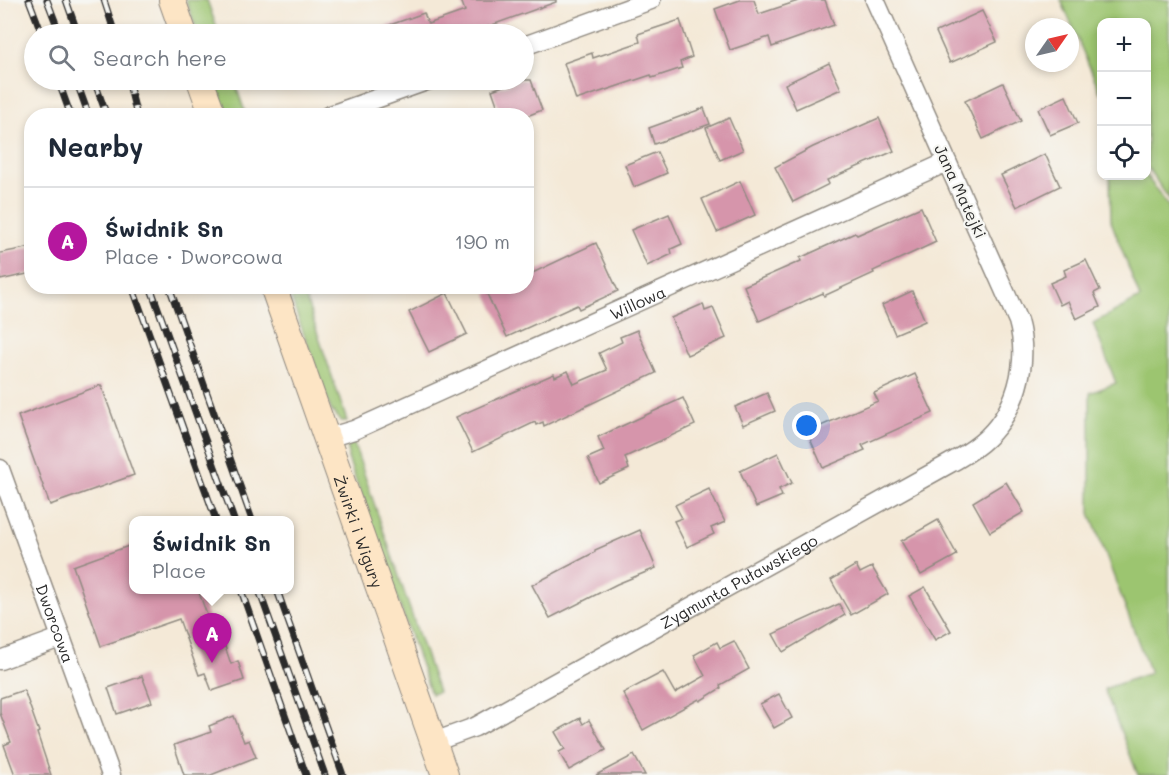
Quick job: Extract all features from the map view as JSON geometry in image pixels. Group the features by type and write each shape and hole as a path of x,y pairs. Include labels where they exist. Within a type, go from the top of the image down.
{"main road":[{"path":"172,0 180,24"},
{"path":"204,90 210,108"},
{"name":"Żwirki i Wigury","path":"276,294 445,775"}],"street":[{"path":"534,42 651,0"},
{"name":"Jana Matejki","path":"875,0 1017,321 1023,338 1022,371 1017,387"},
{"path":"350,108 401,90"},
{"name":"Willowa","path":"327,438 354,430 947,162"},
{"name":"Zygmunta Puławskiego","path":"434,742 475,727 961,457 981,444 999,424 1009,408 1017,387"},
{"name":"Dworcowa","path":"0,470 111,775"},
{"path":"0,660 60,638"}],"green space":[{"path":"186,0 207,0 215,24 194,24"},
{"path":"1061,0 1169,0 1169,199 1151,173 1151,18 1097,18 1097,85 1079,42 1079,18 1069,18"},
{"path":"218,90 237,90 244,108 224,108"},
{"path":"1110,180 1150,180 1169,207 1169,775 1138,775 1104,689 1150,673 1090,513 1090,393 1116,383 1093,323 1140,298 1111,221"},
{"path":"290,294 304,294 347,421 341,421 331,410"},
{"path":"352,438 438,692 431,694 348,458 348,446"}],"building":[{"path":"461,0 556,0 556,2 495,24 428,24 465,11"},
{"path":"740,0 754,0 759,14 801,0 825,0 834,25 772,47 769,37 730,50 715,9"},
{"path":"982,11 997,42 950,63 936,32"},
{"path":"424,13 428,24 393,24"},
{"path":"680,20 692,57 680,62 682,68 652,78 651,75 576,100 564,63 592,53 593,58 640,42 638,34"},
{"path":"829,63 841,89 796,109 785,84"},
{"path":"1003,83 1021,121 983,139 965,101"},
{"path":"534,88 542,110 534,113 534,108 498,108 492,90 534,90"},
{"path":"1066,96 1078,123 1050,135 1038,109"},
{"path":"704,108 710,124 654,144 649,128"},
{"path":"729,118 743,150 720,160 706,128"},
{"path":"879,118 894,151 827,180 829,184 793,202 775,167 813,147"},
{"path":"657,152 667,173 634,187 625,165"},
{"path":"1045,154 1060,186 1017,207 1001,175"},
{"path":"740,181 755,215 717,232 702,199"},
{"path":"921,207 936,242 824,296 823,293 759,321 744,286 801,261 800,258 855,233 857,235"},
{"path":"669,214 682,244 671,249 672,254 647,266 631,230"},
{"path":"596,243 618,291 579,309 577,305 507,337 487,294 534,294 534,272"},
{"path":"24,248 24,275 0,280 0,253"},
{"path":"1086,260 1100,290 1094,293 1100,307 1076,319 1068,301 1060,305 1050,283 1066,276 1064,270"},
{"path":"912,291 925,321 895,334 882,305"},
{"path":"447,294 467,334 429,352 409,312"},
{"path":"703,304 705,311 713,308 726,338 687,355 671,318"},
{"path":"637,330 656,373 544,426 543,422 536,425 535,422 473,452 456,417 554,374 555,377 568,371 574,384 607,370 599,353 622,342 620,337"},
{"path":"915,374 933,413 862,445 865,450 823,468 807,432 878,401 874,393"},
{"path":"101,385 134,475 50,505 18,416"},
{"path":"767,393 775,411 743,425 735,407"},
{"path":"683,398 695,425 625,457 629,469 599,483 588,458 604,451 598,437"},
{"path":"778,453 792,483 779,489 782,496 756,507 740,471"},
{"path":"1006,482 1024,512 990,532 973,502"},
{"path":"709,489 725,522 711,528 714,534 687,547 674,521 682,518 675,505"},
{"path":"938,520 957,555 921,575 901,541"},
{"path":"640,530 656,568 617,584 550,618 532,585 595,550"},
{"path":"129,546 129,594 199,594 214,634 220,632 231,664 238,661 244,680 212,691 205,673 199,675 179,619 101,646 73,566"},
{"path":"856,565 860,573 872,567 888,594 851,615 831,580"},
{"path":"925,587 951,631 935,640 909,596"},
{"path":"839,604 845,615 783,652 773,634"},
{"path":"734,641 749,669 720,685 721,688 700,701 699,699 643,730 623,693 663,672 675,693 705,676 694,655 717,642 720,648"},
{"path":"142,676 152,702 117,714 108,688"},
{"path":"24,690 51,775 15,775 4,745 11,742 0,713 0,698"},
{"path":"779,694 792,718 774,728 760,704"},
{"path":"234,716 244,742 249,740 256,757 211,775 184,775 174,745 211,732 209,726"},
{"path":"580,718 583,724 589,720 606,750 569,770 559,752 565,749 555,732"},
{"path":"634,755 645,775 596,775"}],"railway":[{"path":"29,0 38,24"},
{"path":"47,0 56,24"},
{"path":"66,0 74,24"},
{"path":"104,0 112,24"},
{"path":"62,90 68,108"},
{"path":"80,90 86,108"},
{"path":"98,90 104,108"},
{"path":"130,90 135,108"},
{"path":"135,294 215,516"},
{"path":"153,294 233,516"},
{"path":"172,294 251,516"},
{"path":"242,594 306,775"},
{"path":"260,594 325,775"},
{"path":"278,594 343,775"}],"place":[{"name":"Świdnik Sn","path":"212,663"}]}
